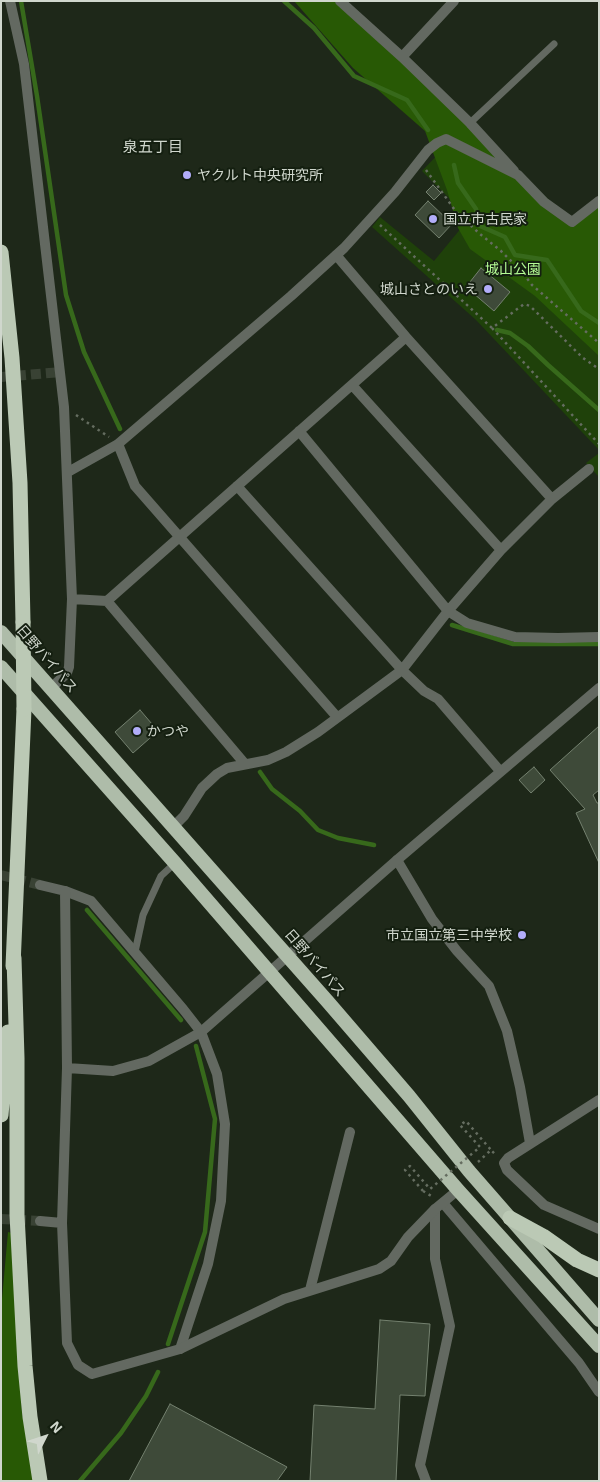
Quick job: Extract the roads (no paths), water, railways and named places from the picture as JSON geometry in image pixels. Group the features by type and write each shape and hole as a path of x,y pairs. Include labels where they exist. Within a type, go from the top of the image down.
{"highway":[{"path":"1,252 12,358 20,483 24,709 14,958 1,1115"},
{"name":"日野バイパス","path":"1,632 287,955 409,1096 468,1171 599,1320"},
{"path":"1,667 175,863 458,1190 599,1346"},
{"path":"14,958 17,1058 17,1215 25,1366 30,1417 40,1481"},
{"path":"510,1218 543,1236 576,1260 599,1270"}],"street":[{"path":"10,1 24,64 64,408 68,472 72,599 69,668 67,673 50,689"},
{"path":"340,1 402,57 470,123 544,202 572,222 599,201"},
{"path":"402,57 454,1"},
{"path":"68,472 118,444 257,326 336,255 437,143 446,139 518,175"},
{"path":"336,255 406,337 552,499"},
{"path":"72,599 107,601 406,337"},
{"path":"352,385 501,550"},
{"path":"299,431 448,611 467,623 515,637 599,637"},
{"path":"118,444 135,486 178,538 337,717"},
{"path":"174,826 184,816 202,788 227,768 268,760 286,752 318,732 402,670 448,611 501,550 552,499 589,469"},
{"path":"237,486 402,670 424,691 438,699 500,771"},
{"path":"107,601 246,764"},
{"path":"67,1068 113,1070 140,1064 149,1061 201,1032 287,955 599,688"},
{"path":"397,860 432,919 457,952 489,986 507,1031 530,1143"},
{"path":"40,885 65,891 91,901 201,1032 217,1074 224,1124 221,1201 208,1264 180,1349"},
{"path":"65,891 67,1068 62,1223 67,1343 78,1365 92,1374 180,1349 284,1298 380,1269 390,1261 408,1237 458,1190"},
{"path":"599,1100 530,1143 508,1158 504,1163 507,1170 544,1205 599,1228"},
{"path":"310,1290 350,1132"},
{"path":"439,1206 579,1363 599,1392"},
{"path":"426,1481 420,1465 450,1326 435,1259 439,1206"},
{"path":"40,1221 62,1223"}],"lane":[{"path":"470,123 554,44"},
{"path":"135,952 144,915 161,876 175,863"}],"waterway":[{"path":"21,1 66,295 84,352 120,429"},
{"path":"284,1 314,28 354,76 407,100 428,130"},
{"path":"454,165 458,183 476,209 480,226 505,237 515,255 547,260 581,311 599,323"},
{"path":"497,330 510,333 528,346 599,410"},
{"path":"452,625 513,644 599,644"},
{"path":"260,772 272,789 300,811 318,830 338,838 374,845"},
{"path":"87,910 181,1020"},
{"path":"168,1344 205,1232 215,1119 196,1046"},
{"path":"80,1481 121,1433 146,1396 158,1372"}],"tunnel":[{"path":"1,377 61,372"},
{"path":"1,875 40,885"},
{"path":"1,1219 40,1221"}],"place":[{"name":"ヤクルト中央研究所","path":"187,175"},
{"name":"国立市古民家","path":"433,219"},
{"name":"城山さとのいえ","path":"488,289"},
{"name":"かつや","path":"137,731"},
{"name":"市立国立第三中学校","path":"522,935"}],"district":[{"name":"泉五丁目","path":"153,147"}],"park label":[{"name":"城山公園","path":"513,269"}]}
